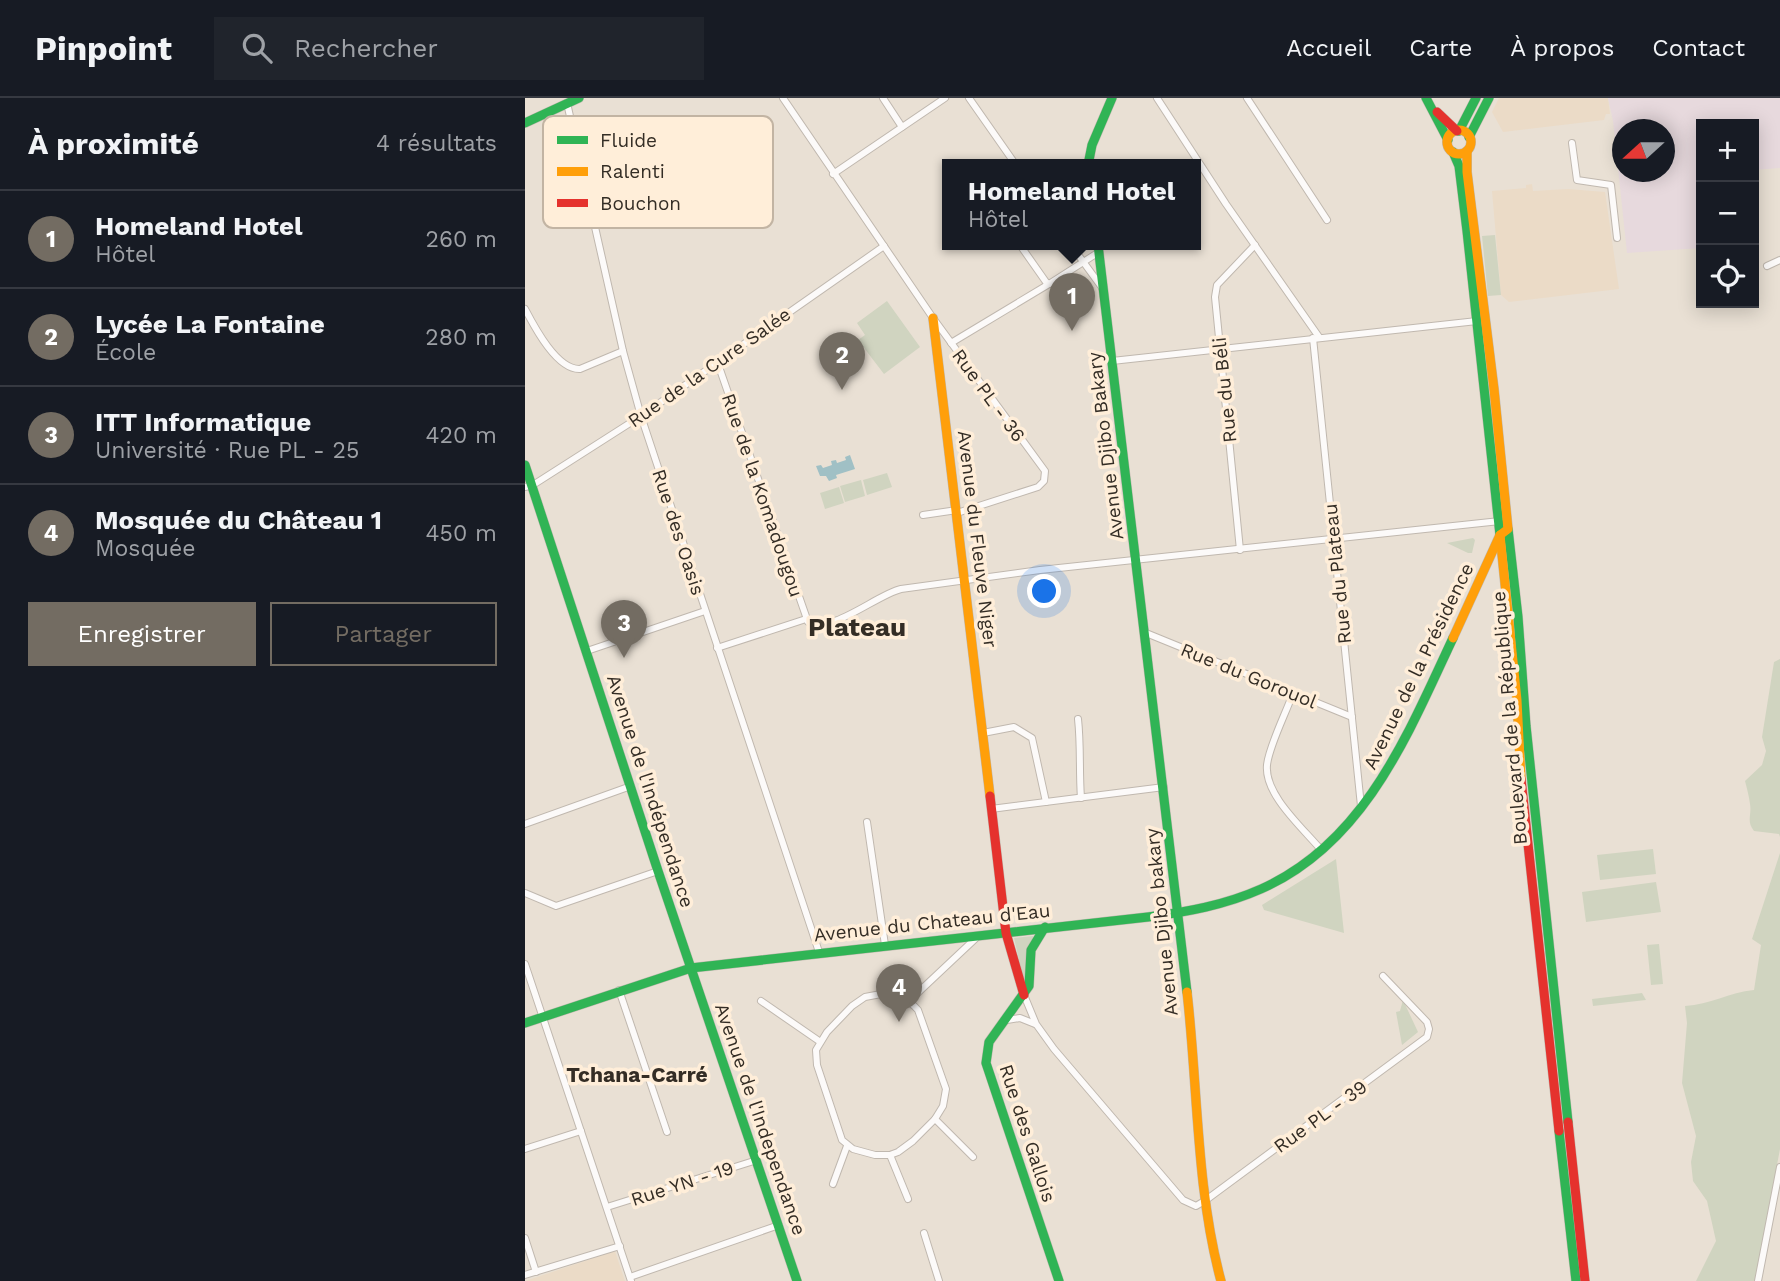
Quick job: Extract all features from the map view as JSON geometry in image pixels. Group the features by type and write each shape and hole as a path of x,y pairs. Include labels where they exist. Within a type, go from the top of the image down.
{"main road":[{"path":"525,123 579,98"},
{"path":"1090,159 1112,98"},
{"path":"1426,98 1453,152 1462,154 1471,143 1465,132 1458,131 1451,134 1448,140"},
{"path":"1458,131 1476,98"},
{"path":"1469,137 1489,98"},
{"path":"1433,108 1458,131"},
{"name":"Boulevard de la République","path":"1467,151 1481,321 1521,700 1526,776 1576,1237 1580,1269 1585,1281"},
{"name":"Boulevard de la République","path":"1453,152 1459,166 1481,321"},
{"name":"Avenue Djibo Bakary","path":"1099,250 1136,560"},
{"name":"Avenue du Fleuve Niger","path":"933,318 1006,933 1024,995"},
{"name":"Avenue de l'Indépendance","path":"525,465 529,486 587,651 691,968"},
{"name":"Avenue de la Présidence","path":"1176,913 1217,905 1277,882 1322,851 1362,810 1388,774 1407,738 1503,526"},
{"name":"Avenue Djibo bakary","path":"1136,560 1191,1027 1206,1200 1221,1281"},
{"name":"Avenue du Chateau d'Eau","path":"525,1023 691,968 1176,913"},
{"name":"Rue des Gallois","path":"1045,927 1033,946 1031,980 1007,1020 986,1045 986,1063 1059,1281"},
{"name":"Avenue de l'Independance","path":"691,968 797,1281"},
{"name":"Boulevard de la République","path":"1576,1281 1580,1269"}],"street":[{"name":"Avenue du Fleuve Niger","path":"783,98 933,318"},
{"path":"883,98 902,127"},
{"path":"833,174 945,98"},
{"path":"969,98 1012,159"},
{"name":"Rue du Plateau","path":"1157,98 1198,159"},
{"path":"1247,98 1327,220"},
{"name":"Rue des Oasis","path":"567,103 570,116"},
{"path":"1572,143 1577,180 1611,185 1617,238"},
{"name":"Rue du Plateau","path":"1201,164 1316,337 1362,810"},
{"name":"Rue des Oasis","path":"595,228 623,351 641,416 819,952"},
{"name":"Rue du Béli","path":"1240,550 1215,289 1255,245"},
{"name":"Rue de la Cure Salée","path":"529,486 641,416 884,246"},
{"path":"1024,250 1049,284"},
{"path":"1074,250 1104,290"},
{"path":"951,343 1049,284 1098,250"},
{"path":"1767,266 1780,260"},
{"path":"525,309 556,357 573,369 580,369 623,351"},
{"name":"Rue PL - 36","path":"933,318 1045,471 1044,481 1038,487 957,511"},
{"path":"1112,361 1481,321"},
{"name":"Rue de la Komadougou","path":"717,361 806,619 717,648"},
{"path":"923,515 957,511"},
{"path":"806,619 810,624 821,624 854,614 895,591 965,580 1334,540 1503,526"},
{"path":"587,651 705,611"},
{"name":"Rue du Gorouol","path":"1146,633 1352,718"},
{"path":"1293,693 1267,764 1268,780 1275,795 1322,851"},
{"path":"1078,719 1081,797"},
{"path":"983,733 1014,727 1032,738 1046,802"},
{"path":"525,824 631,786"},
{"path":"991,809 1164,787"},
{"path":"867,822 885,945"},
{"path":"525,892 556,906 658,871"},
{"path":"909,1001 979,935"},
{"path":"525,964 631,1279 779,1225"},
{"name":"Rue PL - 39","path":"1206,1200 1427,1037 1427,1022 1383,976"},
{"path":"619,990 667,1132"},
{"path":"881,994 909,1001 922,1016 944,1079 944,1098 935,1119 913,1141 890,1155 875,1155 847,1146 839,1134 817,1065 816,1050 819,1041 843,1014 865,998 881,994"},
{"name":"Avenue du Fleuve Niger","path":"1024,995 1036,1024 1054,1049 1183,1200 1195,1206 1206,1200"},
{"path":"761,1001 819,1041"},
{"path":"1007,1020 1020,1018 1036,1024"},
{"path":"935,1119 973,1157"},
{"path":"525,1149 581,1131"},
{"path":"833,1184 847,1146"},
{"path":"890,1155 908,1199"},
{"name":"Rue YN - 19","path":"607,1207 757,1160"},
{"path":"1758,1281 1780,1167"},
{"path":"924,1233 939,1281"},
{"path":"525,1238 536,1272"},
{"path":"525,1275 620,1246"}],"shaded area":[{"path":"1499,98 1608,98 1610,114 1606,114 1604,120 1503,132 1492,112"},
{"path":"1608,98 1780,98 1780,168 1759,170 1759,119 1696,119 1696,248 1627,253 1619,182 1675,182 1675,119 1613,119"},
{"path":"1532,184 1533,191 1568,189 1605,192 1619,289 1509,302 1501,295 1492,191 1526,188 1526,185"},
{"path":"615,1251 625,1281 525,1281"}],"green space":[{"path":"1495,235 1501,295 1488,296 1482,236"},
{"path":"887,301 920,347 884,374 858,340 865,335 857,323"},
{"path":"887,473 892,487 867,495 863,480"},
{"path":"861,480 865,496 845,502 840,486"},
{"path":"839,487 844,503 825,509 820,493"},
{"path":"1473,538 1475,540 1472,553 1447,543"},
{"path":"1780,659 1780,837 1779,834 1754,831 1750,821 1750,801 1745,781 1762,765 1766,751 1762,737 1774,662"},
{"path":"1653,849 1656,874 1600,880 1597,855"},
{"path":"1780,853 1780,1149 1755,1281 1696,1281 1716,1241 1707,1201 1693,1181 1691,1162 1696,1136 1682,1083 1687,1023 1685,1006 1754,990 1761,945 1752,939"},
{"path":"1336,859 1344,933 1264,910 1262,905"},
{"path":"1656,882 1661,912 1586,922 1582,892"},
{"path":"1033,936 1028,986 1025,986 1014,938"},
{"path":"1659,944 1663,984 1651,985 1647,945"},
{"path":"1642,993 1646,1000 1593,1006 1592,999"},
{"path":"1403,1000 1418,1032 1402,1045 1396,1012 1400,1011"}],"water":[{"path":"850,455 855,469 836,475 837,478 829,481 826,476 820,476 816,466 821,465 823,468 832,465 831,461 836,460 837,463 846,460 845,457"}],"traffic: fast":[{"path":"525,123 579,98"},
{"path":"1089,159 1092,145 1112,98"},
{"path":"1426,98 1448,140"},
{"path":"1459,131 1476,98"},
{"path":"1469,137 1489,98"},
{"path":"1453,152 1459,166 1467,231 1500,535"},
{"path":"1099,250 1187,992"},
{"path":"525,465 658,871 797,1281"},
{"path":"1508,529 1568,1122"},
{"path":"691,968 1163,915 1220,904 1261,889 1297,869 1329,844 1356,815 1400,747 1453,638"},
{"path":"1045,927 1031,950 1029,986 989,1042 986,1063 1059,1281"},
{"path":"525,1023 691,968"},
{"path":"1559,1131 1576,1281"}],"traffic: slow":[{"path":"1459,130 1467,134 1471,142 1467,150 1459,154 1451,150 1447,142 1451,134 1459,130"},
{"path":"1453,638 1500,535 1508,529 1467,172 1467,151"},
{"path":"933,318 990,796"},
{"path":"1500,535 1517,700 1521,779"},
{"path":"1187,992 1202,1174 1221,1281"}],"traffic: jam":[{"path":"1437,112 1457,131"},
{"path":"1521,779 1559,1131"},
{"path":"990,796 1006,933 1024,995"},
{"path":"1568,1122 1585,1281"}],"place":[{"name":"Homeland Hotel","path":"1072,331"},
{"name":"Lycée La Fontaine","path":"842,390"},
{"name":"ITT Informatique","path":"624,658"},
{"name":"Mosquée du Château 1","path":"899,1022"}],"district":[{"name":"Plateau","path":"857,627"},
{"name":"Tchana-Carré","path":"637,1075"}]}
